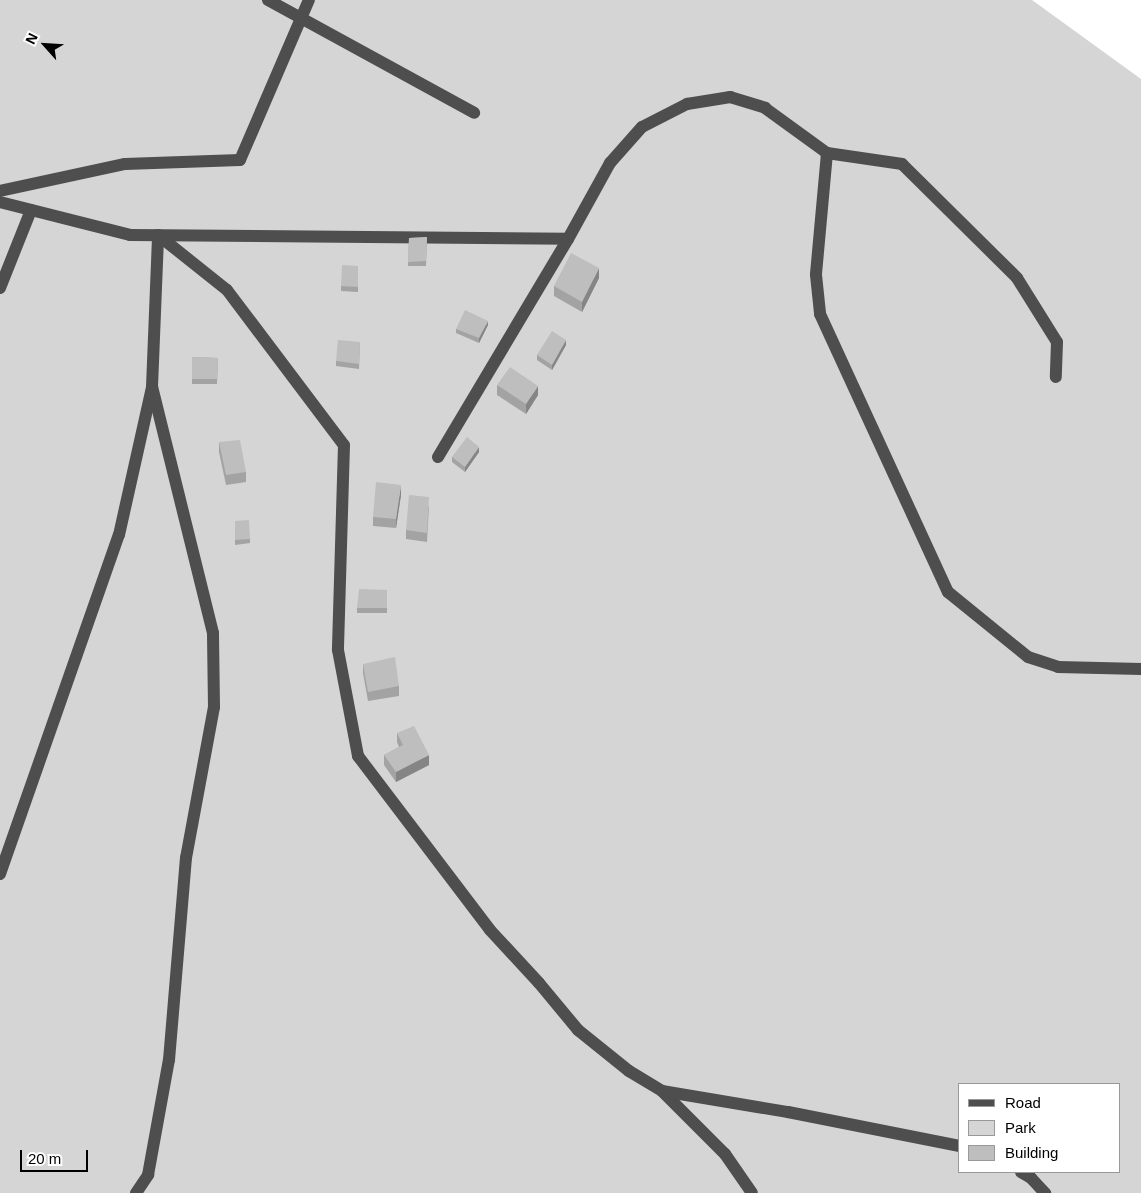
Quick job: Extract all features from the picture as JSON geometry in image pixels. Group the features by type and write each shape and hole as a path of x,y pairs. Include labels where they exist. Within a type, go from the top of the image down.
{"street":[{"path":"268,0 474,113"},
{"path":"0,191 125,164 240,160 309,0"},
{"path":"438,458 610,163 642,127 687,104 730,97 765,108 827,153 902,164 1017,278 1057,342 1056,377"},
{"path":"827,153 816,275 820,314 948,592 1028,657 1058,667 1141,669"},
{"path":"0,202 130,234 568,238"},
{"path":"0,288 31,210"},
{"path":"0,874 119,535 152,388 158,235"},
{"path":"158,235 227,290 344,445 338,650 358,756 490,930 539,983 578,1030 629,1071 662,1091 725,1154 752,1193"},
{"path":"136,1193 148,1175 170,1060 186,858 214,707 213,633 152,388"},
{"path":"662,1091 788,1112 958,1146"},
{"path":"1023,1173 1031,1178 1045,1193"}],"green space":[{"path":"0,0 1032,0 1141,79 1141,1193 0,1193"}],"building":[{"path":"427,237 426,261 408,262 409,238"},
{"path":"571,253 599,268 582,302 554,286"},
{"path":"342,265 358,266 358,287 341,286"},
{"path":"465,310 488,321 479,338 456,329"},
{"path":"552,331 566,340 552,365 537,355"},
{"path":"338,340 360,342 359,364 336,361"},
{"path":"192,357 218,358 217,379 192,379"},
{"path":"510,367 538,386 526,404 497,385"},
{"path":"467,437 479,447 465,467 452,457"},
{"path":"240,440 246,472 226,475 219,442"},
{"path":"376,482 401,485 396,519 373,517"},
{"path":"409,495 429,497 427,533 406,530"},
{"path":"249,520 250,539 235,540 235,521"},
{"path":"359,589 387,590 387,608 357,608"},
{"path":"395,657 399,686 368,692 363,664"},
{"path":"414,726 429,755 396,772 384,755 403,745 397,733"}]}
